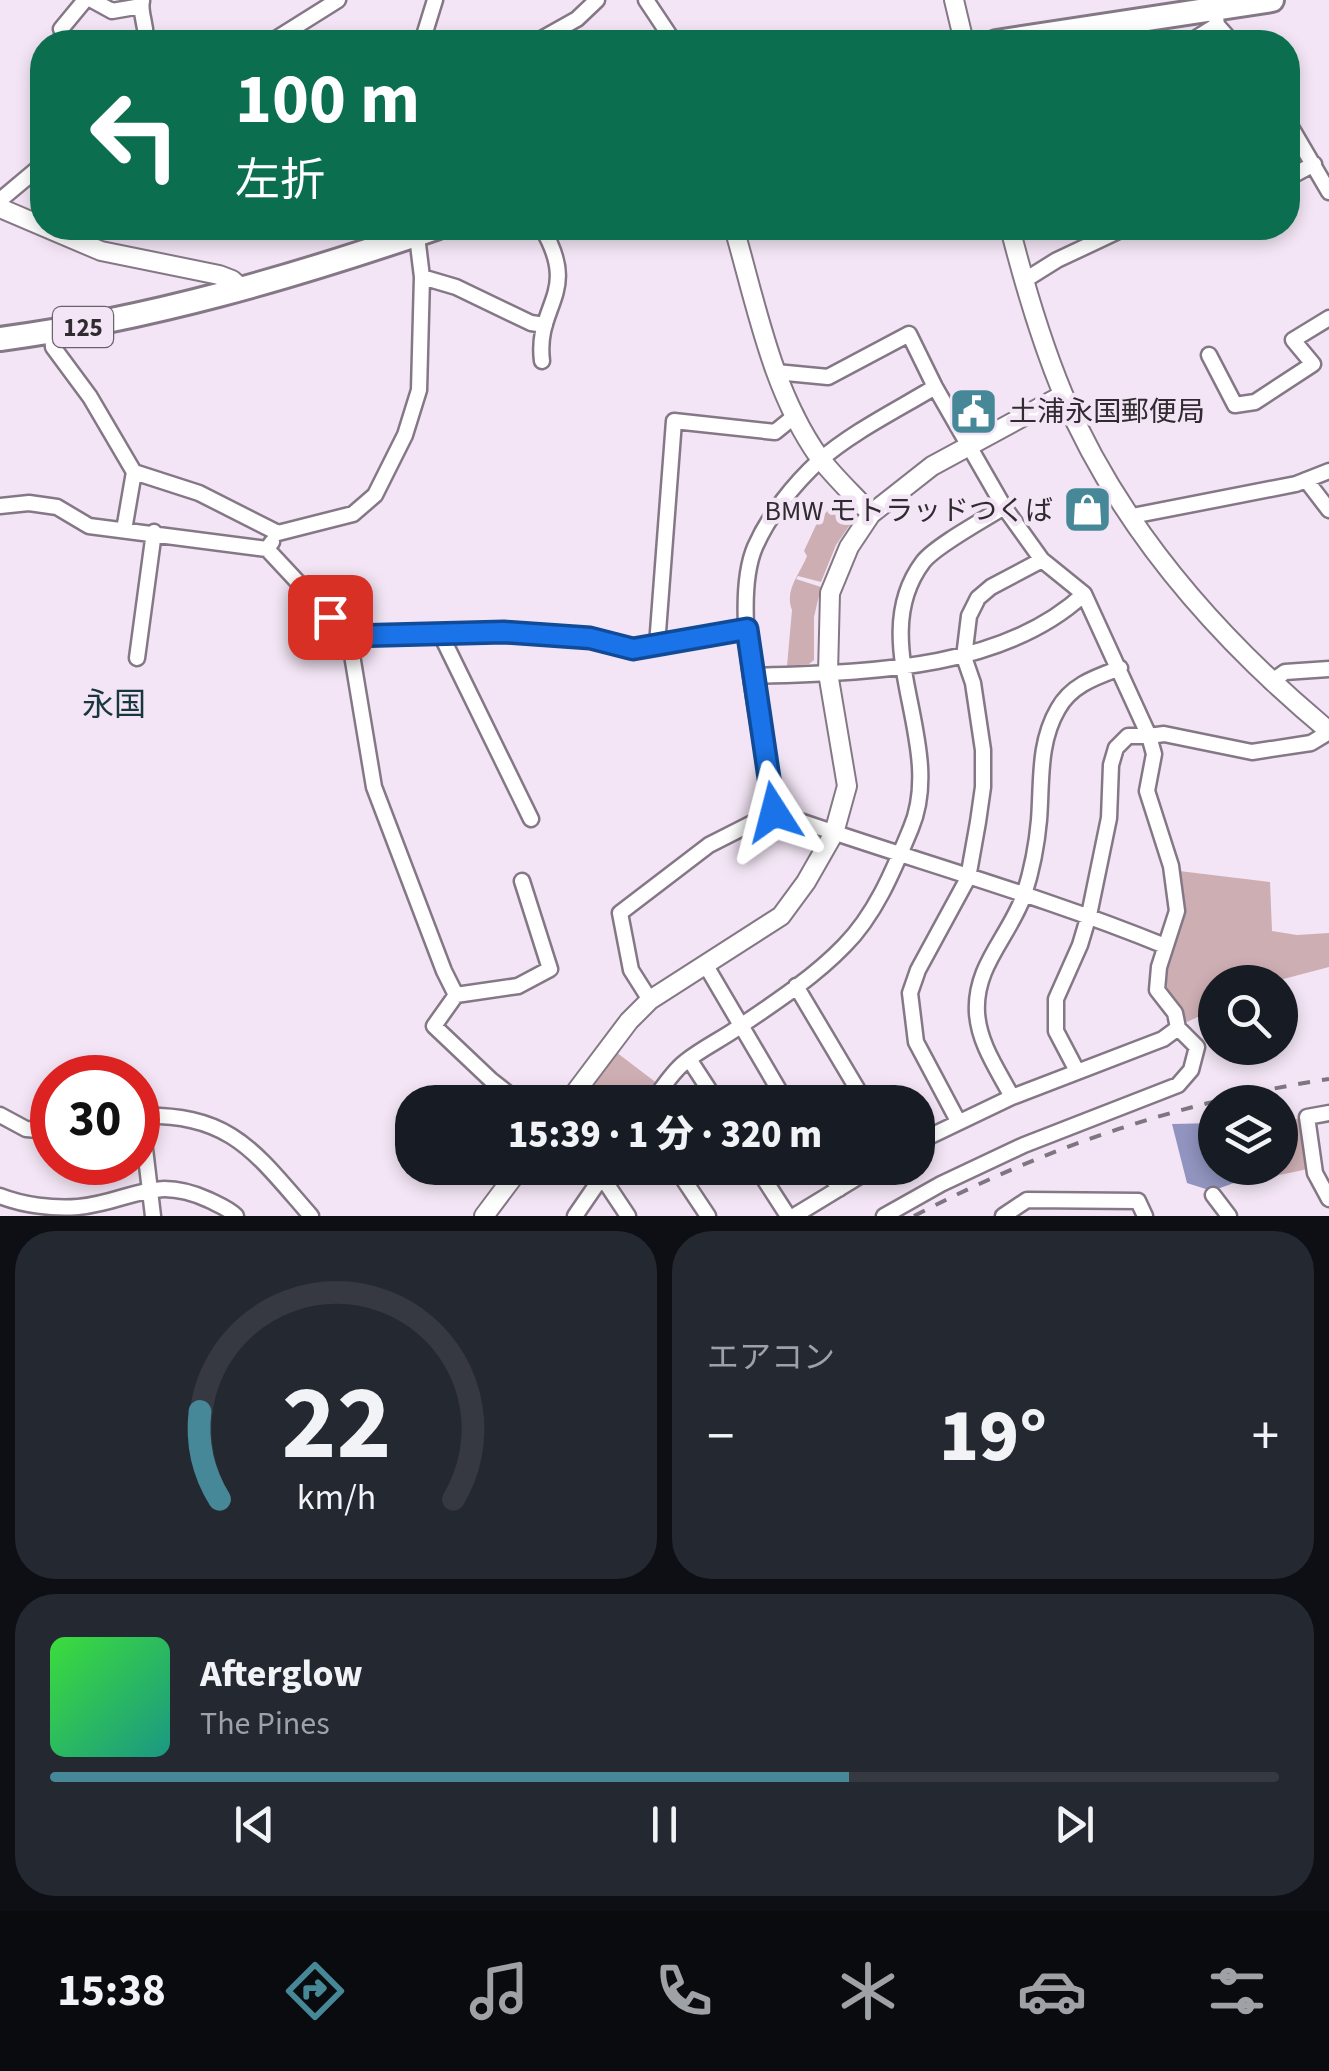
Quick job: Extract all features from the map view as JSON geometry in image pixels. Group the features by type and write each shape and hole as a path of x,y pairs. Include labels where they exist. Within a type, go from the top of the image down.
{"highway":[{"path":"1061,30 1179,8 1216,17 1262,1"},
{"name":"125","path":"5,333 52,332 198,301 342,262 398,240"}],"street":[{"path":"61,29 89,0 112,11 142,3 148,30"},
{"path":"290,30 338,0"},
{"path":"426,30 435,0"},
{"path":"557,30 577,19 597,0"},
{"path":"646,0 666,30"},
{"path":"954,0 961,30"},
{"path":"1202,30 1216,17 1224,30"},
{"path":"1300,141 1329,192"},
{"path":"1300,172 1314,164"},
{"path":"0,200 30,176"},
{"path":"0,208 30,221"},
{"path":"75,240 101,251 232,280 243,290"},
{"path":"134,472 199,494 278,533 353,514 374,495 405,435 419,390 423,240"},
{"path":"542,361 540,345 560,286 549,240"},
{"path":"738,240 776,372 796,415 821,460 871,514"},
{"path":"1013,240 1064,394 1105,476 1174,577 1271,682 1329,732 1311,743 1252,752 1164,734 1128,736 1116,748 1100,873 1080,945 1056,999 1056,1031 1078,1071"},
{"path":"1025,280 1099,240"},
{"path":"193,269 200,285 198,301"},
{"path":"422,278 456,287 532,323 545,325"},
{"path":"1209,355 1235,405 1254,402 1313,364 1293,340 1329,318"},
{"path":"52,332 53,347 90,397 134,472 124,530"},
{"path":"776,372 828,377 910,334 935,387 1004,507 1042,560 1084,594 1120,668 1154,754 1147,791 1171,866 1177,911 1164,946 1157,990 1175,1014 1178,1028 1197,1047 1191,1070 1178,1086 1024,1145 940,1184 884,1216"},
{"path":"774,812 747,629 747,582 754,548 788,494 821,460 935,387"},
{"path":"581,1085 650,1000 781,916 834,833 848,786 828,674 830,593 849,546 871,514 905,485 1064,394"},
{"path":"658,645 674,422 775,432 796,415"},
{"path":"1132,516 1306,480 1329,471"},
{"path":"1306,480 1329,510"},
{"path":"0,506 29,503 57,507 89,526 268,549 349,636 374,787 456,995"},
{"path":"667,1085 689,1059 796,986 846,944 868,915 913,825 919,800 919,741 902,664 901,626 907,594 924,560 1004,507"},
{"path":"137,658 154,532"},
{"path":"268,549 278,533"},
{"path":"958,1121 916,1042 910,993 918,970 968,878 983,787 974,683 964,656 968,616 978,598 991,588 1042,560"},
{"path":"753,676 828,674 964,656 1036,631 1084,594"},
{"path":"349,636 504,632 590,638 633,649 747,629"},
{"path":"440,633 531,819"},
{"path":"1012,1097 982,1040 978,993 984,968 1024,896 1039,824 1040,769 1047,732 1059,706 1082,683 1120,668"},
{"path":"1271,682 1285,672 1329,669"},
{"path":"650,1000 632,970 620,913 710,846 774,812 1089,915 1164,946"},
{"path":"497,1085 434,1026 456,995 518,986 550,969 522,881"},
{"path":"705,964 776,1085"},
{"path":"796,986 854,1085"},
{"path":"935,1133 1012,1097 1163,1038 1178,1028"},
{"path":"689,1059 705,1085"},
{"path":"1329,1114 1307,1117 1315,1173 1329,1200"},
{"path":"0,1115 30,1129"},
{"path":"160,1115 228,1132 256,1153 311,1216"},
{"path":"151,1185 152,1216"},
{"path":"484,1216 507,1185"},
{"path":"575,1216 594,1185"},
{"path":"611,1185 628,1216"},
{"path":"687,1185 708,1216"},
{"path":"769,1185 791,1216 844,1185"},
{"path":"0,1196 42,1206 80,1207 152,1188 189,1191 236,1216"},
{"path":"1214,1196 1230,1216"},
{"path":"1003,1216 1027,1200 1138,1201 1146,1216"}],"shaded area":[{"path":"841,495 854,508 856,516 836,545 821,582 798,576 796,579 821,587 814,617 814,660 787,666 791,589 817,523"},
{"path":"1179,871 1270,882 1272,931 1297,935 1329,933 1329,967 1298,975 1298,965 1198,965 1198,1017 1187,1022 1164,987 1173,939 1185,911"},
{"path":"616,1052 658,1084 657,1085 593,1085"},
{"path":"1303,1118 1308,1169 1298,1171 1298,1119"}],"water":[{"path":"1198,1123 1198,1185 1228,1185 1212,1191 1187,1183 1172,1124"}],"railway":[{"path":"914,1216 1015,1168 1116,1130 1220,1100 1329,1079"}],"place":[{"name":"土浦永国郵便局","path":"974,411"},
{"name":"BMW モトラッドつくば","path":"1088,510"}],"district":[{"name":"永国","path":"114,704"}],"route":[{"path":"330,617 349,636 504,632 590,638 633,649 747,629 774,812"}]}
